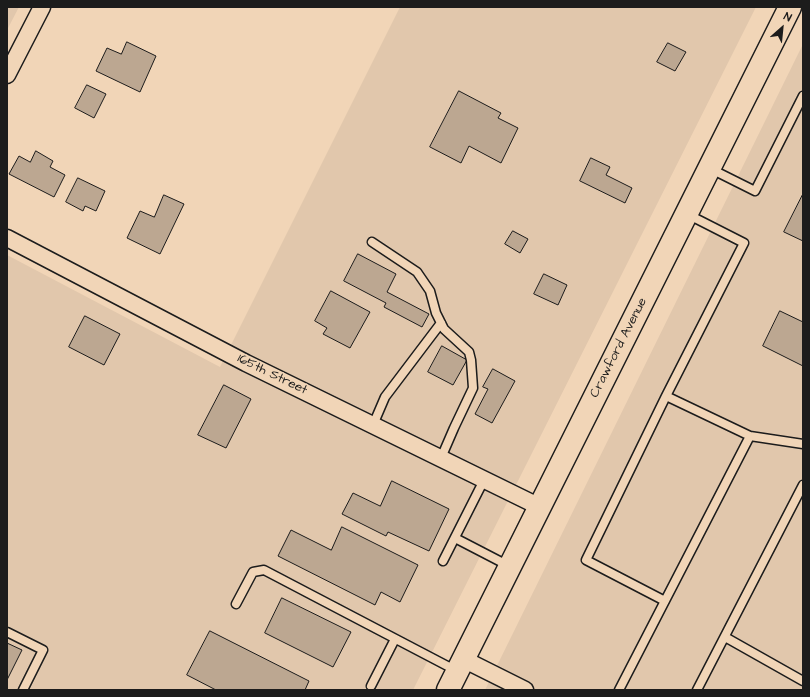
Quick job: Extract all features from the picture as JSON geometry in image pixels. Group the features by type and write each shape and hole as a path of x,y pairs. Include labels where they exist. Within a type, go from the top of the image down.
{"main road":[{"name":"Crawford Avenue","path":"456,673 790,7"}],"street":[{"path":"7,75 42,7"},
{"name":"165th Street","path":"7,238 246,363 540,507"},
{"path":"456,673 525,690"}],"lane":[{"path":"709,168 754,191 803,96"},
{"path":"665,602 586,560 666,396 744,243 686,214"},
{"path":"372,242 417,272 430,292 436,313 444,329 469,352 473,388 441,458"},
{"path":"373,425 385,397 441,323"},
{"path":"666,396 750,436 803,444"},
{"path":"619,690 750,436"},
{"path":"443,561 484,480"},
{"path":"697,690 803,485"},
{"path":"455,538 510,566"},
{"path":"236,604 253,572 264,570 395,638 456,673"},
{"path":"7,632 43,650 23,690"},
{"path":"725,637 803,681"},
{"path":"371,686 395,638"}],"shaded area":[{"path":"7,7 19,7 7,30"},
{"path":"400,7 756,7 413,690 7,690 7,255 220,367"},
{"path":"803,44 803,690 485,690"}],"building":[{"path":"127,42 156,56 140,92 96,71 107,48 121,54"},
{"path":"668,43 686,52 675,71 657,62"},
{"path":"87,85 106,94 94,118 75,108"},
{"path":"459,91 501,113 498,118 518,128 501,163 469,146 461,163 430,147"},
{"path":"36,151 53,161 50,167 65,175 54,197 9,174 19,156 30,162"},
{"path":"591,158 610,167 606,175 632,188 625,203 580,181"},
{"path":"78,178 105,191 96,211 85,206 83,211 66,202"},
{"path":"803,194 803,241 784,232"},
{"path":"164,195 184,204 160,254 127,238 140,211 154,217"},
{"path":"513,231 528,239 520,253 505,244"},
{"path":"358,254 396,274 387,292 429,314 422,327 384,307 386,303 344,281"},
{"path":"544,274 567,285 558,305 534,294"},
{"path":"331,291 370,312 350,348 323,334 327,328 315,321"},
{"path":"780,311 803,322 803,366 763,346"},
{"path":"85,316 120,334 104,365 69,347"},
{"path":"442,346 467,360 453,385 428,372"},
{"path":"493,369 515,381 492,423 475,414 488,389 483,387"},
{"path":"224,385 251,399 226,448 198,435"},
{"path":"392,481 449,509 429,551 388,532 386,536 342,514 353,493 380,506"},
{"path":"342,527 418,565 400,602 381,592 375,605 278,556 291,530 331,550"},
{"path":"282,598 351,632 333,667 265,633"},
{"path":"210,631 309,681 305,690 216,690 187,675"},
{"path":"7,643 22,650 7,680"}]}
